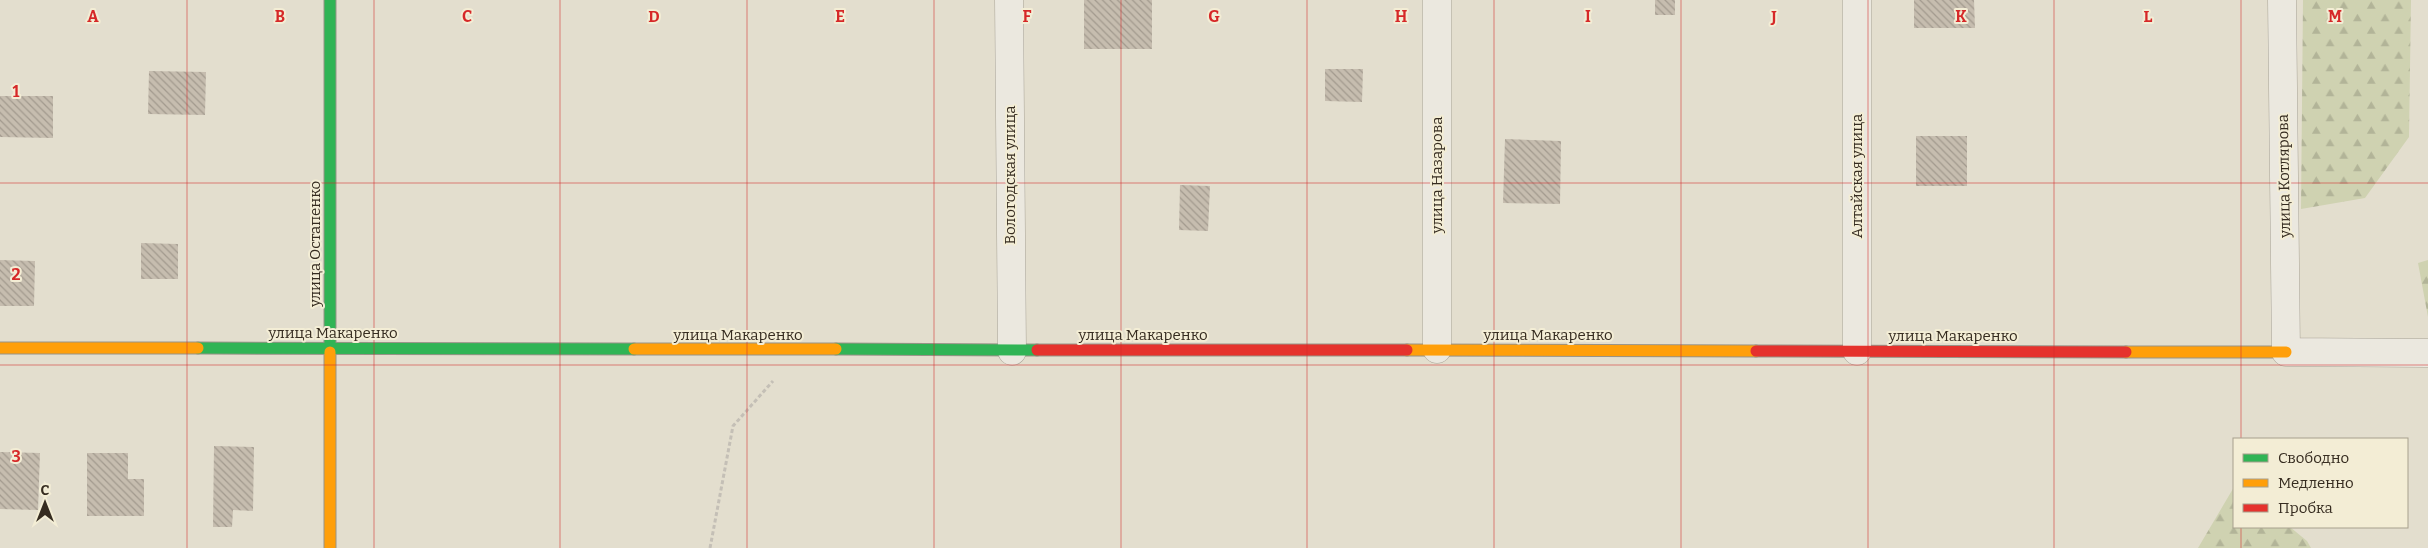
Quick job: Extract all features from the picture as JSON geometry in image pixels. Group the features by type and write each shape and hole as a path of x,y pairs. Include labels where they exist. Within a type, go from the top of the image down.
{"street":[{"name":"улица Остапенко","path":"330,0 330,548"},
{"name":"Вологодская улица","path":"1009,0 1012,351"},
{"name":"улица Назарова","path":"1437,0 1437,350"},
{"name":"Алтайская улица","path":"1856,0 1857,351"},
{"name":"улица Котлярова","path":"2282,0 2286,352"},
{"name":"улица Макаренко","path":"0,348 2286,352"},
{"path":"2286,352 2428,353"}],"path":[{"path":"710,548 733,426 799,350"}],"green space":[{"path":"2303,0 2411,0 2409,137 2365,198 2301,209"},
{"path":"2428,260 2428,317 2418,263"},
{"path":"2233,489 2233,528 2291,528 2307,541 2311,548 2198,548"}],"building":[{"path":"1084,0 1152,0 1152,49 1084,49"},
{"path":"1655,0 1675,0 1675,15 1655,15"},
{"path":"1914,0 1974,0 1975,28 1914,28"},
{"path":"1325,69 1363,69 1362,102 1325,101"},
{"path":"149,71 206,72 205,115 148,114"},
{"path":"0,96 53,96 53,138 0,137"},
{"path":"1916,136 1967,136 1967,186 1916,186"},
{"path":"1505,139 1561,141 1560,204 1503,203"},
{"path":"1180,185 1210,186 1208,231 1179,230"},
{"path":"141,243 178,244 178,279 141,279"},
{"path":"0,260 35,261 34,306 0,306"},
{"path":"214,446 254,447 253,511 233,510 232,527 213,527"},
{"path":"0,452 40,453 38,510 0,509"},
{"path":"87,453 128,453 128,479 144,479 144,516 87,516"}],"traffic: fast":[{"path":"330,0 330,352"},
{"path":"198,348 634,349"},
{"path":"836,349 1037,350"}],"traffic: slow":[{"path":"0,348 198,348"},
{"path":"634,349 836,349"},
{"path":"1407,350 1756,351"},
{"path":"330,352 330,548"},
{"path":"2126,352 2286,352"}],"traffic: jam":[{"path":"1037,350 1407,350"},
{"path":"1756,351 2126,352"}]}
